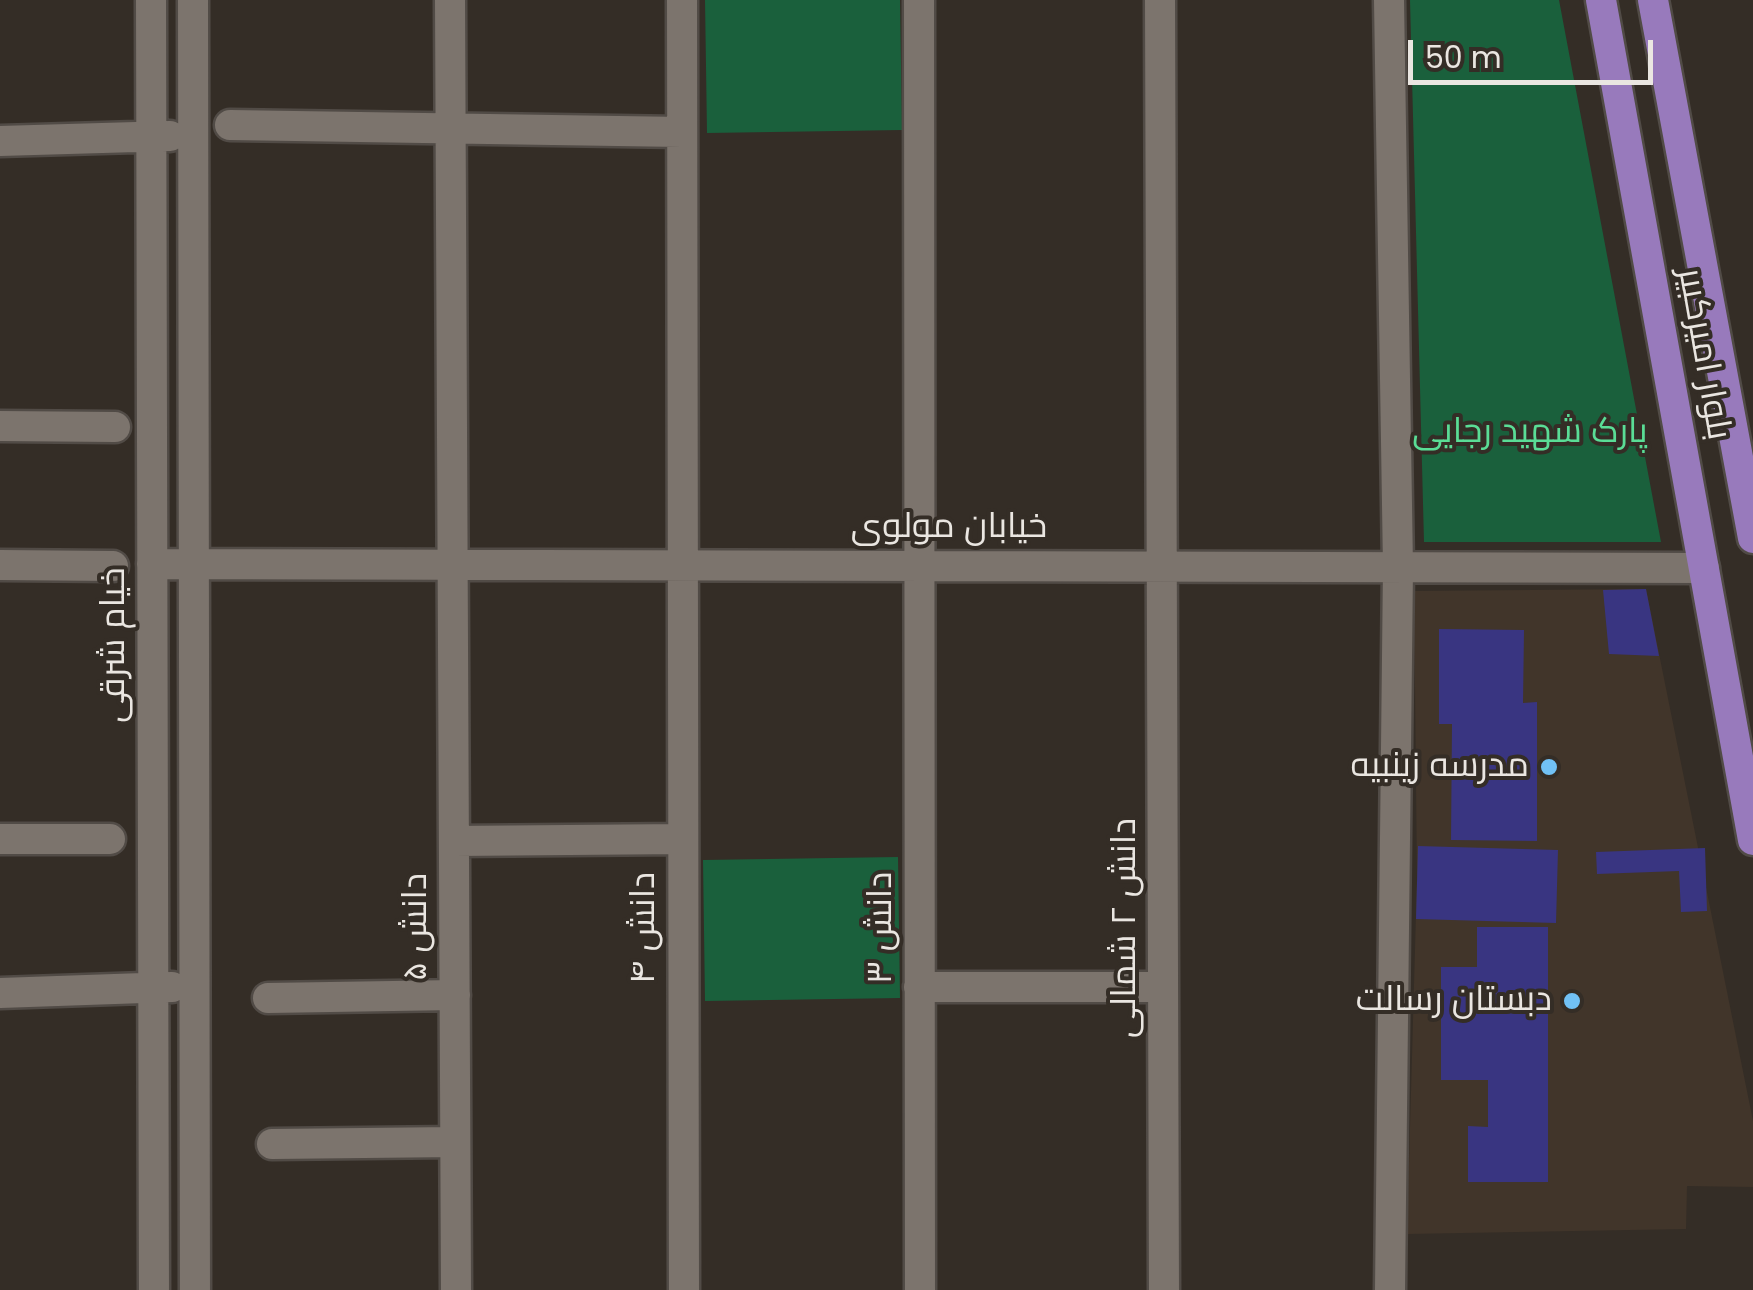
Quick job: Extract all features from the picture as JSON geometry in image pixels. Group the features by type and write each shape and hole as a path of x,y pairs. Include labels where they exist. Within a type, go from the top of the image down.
{"main road":[{"name":"بلوار امیرکبیر","path":"1601,0 1752,831"},
{"name":"بلوار امیرکبیر","path":"1653,0 1753,538"},
{"path":"1660,328 1712,320"}],"street":[{"name":"خیام شرقی","path":"151,0 154,1290"},
{"path":"193,0 195,1290"},
{"name":"دانش ۵","path":"450,0 456,1290"},
{"name":"دانش ۴","path":"682,0 684,1290"},
{"name":"دانش ۳","path":"919,0 920,1290"},
{"name":"دانش ۲ شمالی","path":"1160,0 1164,1290"},
{"path":"1389,0 1398,567 1390,1290"},
{"path":"230,125 682,132"},
{"path":"0,141 193,136"},
{"path":"0,426 115,427"},
{"name":"خیابان مولوی","path":"152,564 1704,568"},
{"path":"0,566 113,566"},
{"path":"455,841 682,838"},
{"path":"0,839 110,839"},
{"path":"919,986 1163,986"},
{"path":"0,993 195,987"},
{"path":"268,998 455,995"},
{"path":"272,1144 455,1142"}],"shaded area":[{"path":"1646,589 1753,1121 1753,1187 1687,1186 1686,1229 1407,1234 1417,878 1414,591"}],"green space":[{"path":"705,0 900,0 902,130 707,133"},
{"name":"پارک شهید رجایی","path":"1410,0 1559,0 1661,542 1424,542"},
{"path":"898,857 900,998 705,1001 703,860"}],"building":[{"path":"1646,589 1659,656 1609,654 1603,590"},
{"path":"1439,629 1524,630 1523,703 1537,702 1537,841 1451,840 1452,724 1439,724"},
{"path":"1418,846 1558,850 1556,923 1416,919"},
{"path":"1705,848 1707,911 1681,912 1679,871 1597,874 1596,852"},
{"path":"1477,927 1548,927 1548,1182 1468,1182 1468,1126 1488,1127 1488,1080 1441,1080 1441,967 1477,967"}],"place":[{"name":"مدرسه زینبیه","path":"1549,767"},
{"name":"دبستان رسالت","path":"1572,1001"}]}
